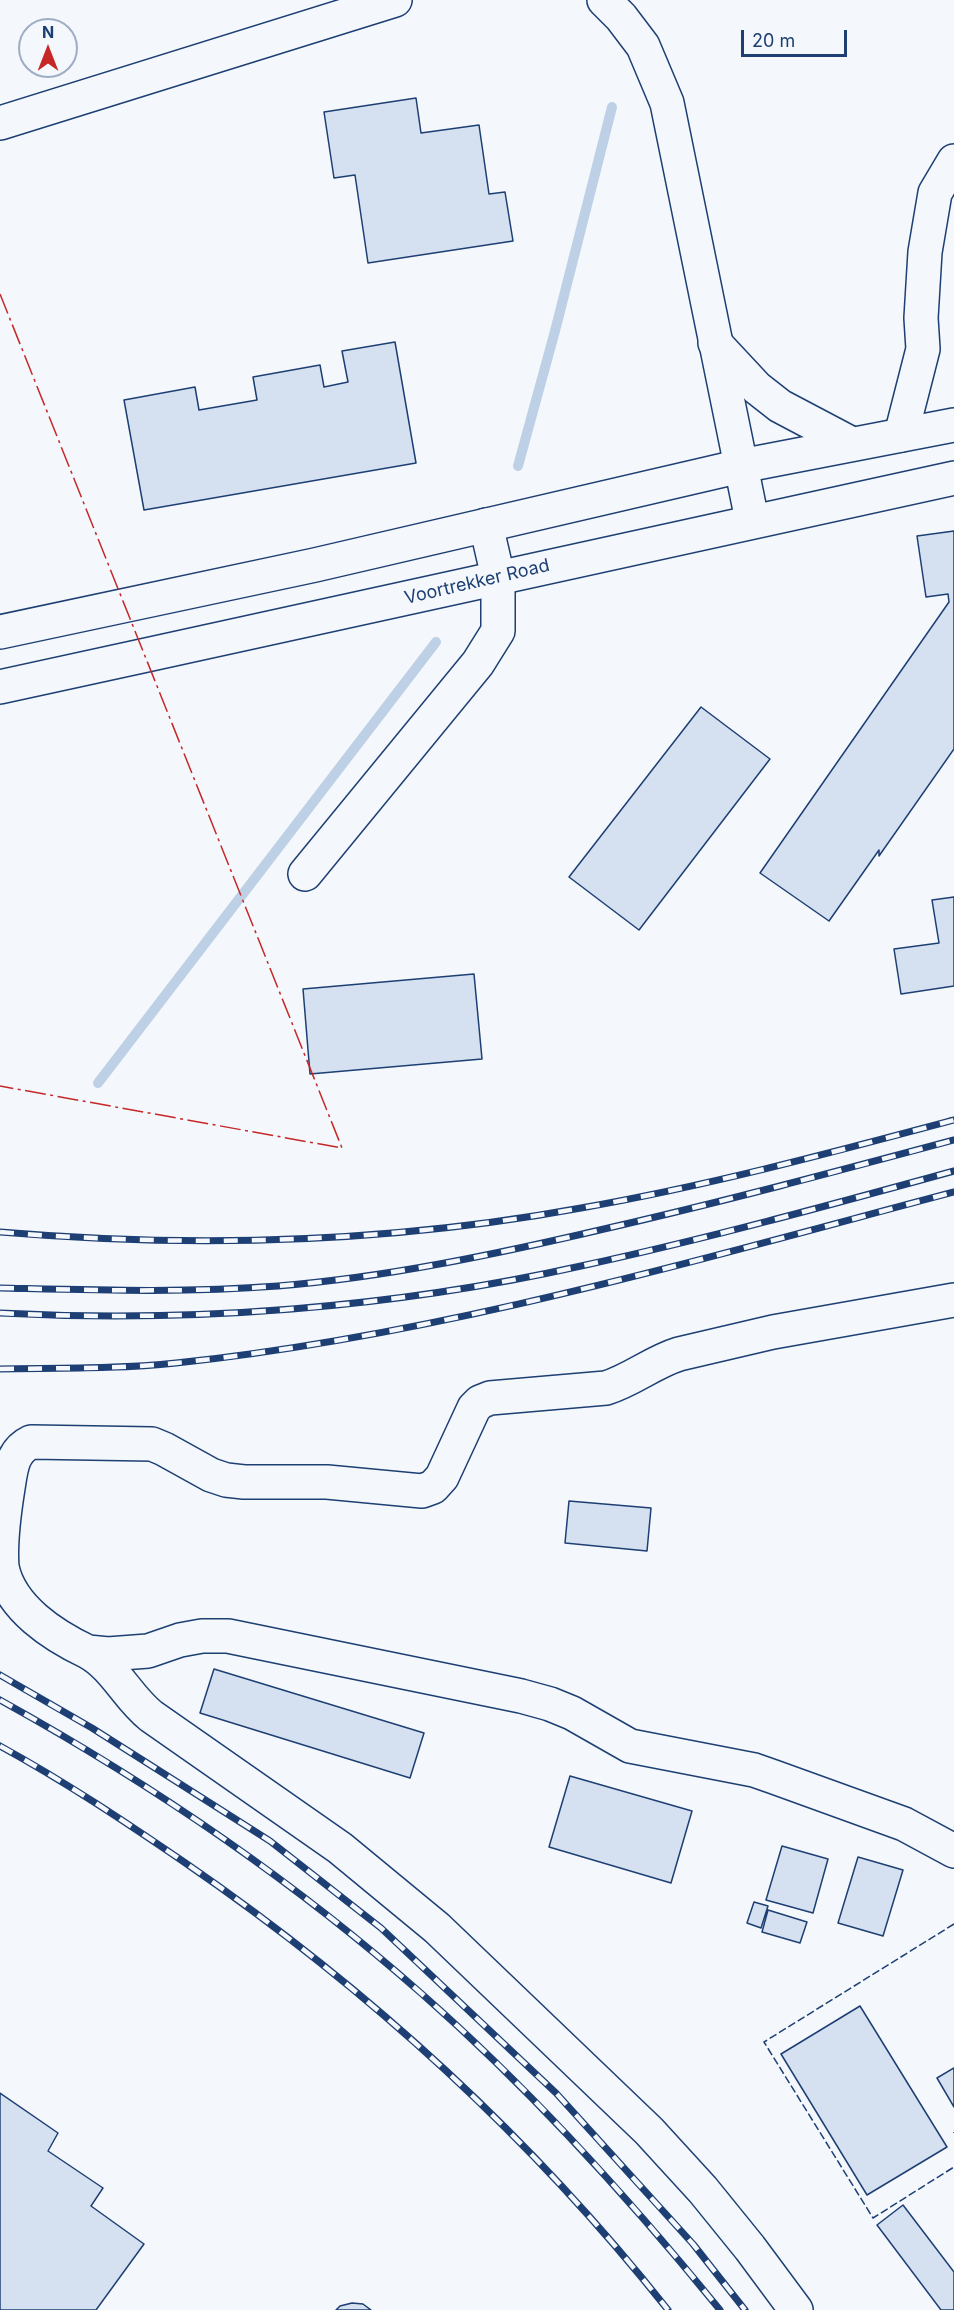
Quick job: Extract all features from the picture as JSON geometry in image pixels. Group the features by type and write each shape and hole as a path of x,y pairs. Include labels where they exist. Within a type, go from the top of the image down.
{"main road":[{"path":"0,123 395,0"},
{"path":"604,0 644,46 667,103 752,520"},
{"path":"901,435 923,349 921,318 925,252 935,193 954,161"},
{"path":"715,343 757,388 780,406 852,444"},
{"path":"0,632 315,565 741,466 954,425"},
{"name":"Voortrekker Road","path":"0,687 329,616 752,520 954,478"},
{"path":"305,874 478,663 498,631 498,576 486,525"},
{"path":"796,2310 703,2190 649,2131 437,1928 340,1848 138,1706 105,1664 88,1652 61,1639 39,1623 22,1604 3,1569 3,1522 12,1464 17,1451 31,1442 152,1444 211,1475 244,1482 327,1482 422,1491 433,1487 442,1477 474,1408 480,1402 490,1398 606,1388 620,1384 664,1358 679,1353 773,1332 954,1300"},
{"path":"138,1706 130,1690 129,1679 131,1668 137,1660 148,1652 180,1640 202,1635 228,1635 550,1704 572,1713 630,1746 774,1776 904,1824 954,1851"},
{"path":"88,1652 108,1654 148,1652"}],"building":[{"path":"416,98 421,133 479,125 489,194 505,192 513,241 368,263 355,175 334,178 324,112"},
{"path":"395,342 416,463 144,510 124,400 195,387 199,410 257,400 253,377 320,365 324,387 348,382 342,351"},
{"path":"954,531 954,749 879,856 879,850 829,921 760,873 949,602 948,594 926,597 917,536"},
{"path":"701,707 770,759 639,930 569,877"},
{"path":"954,897 954,986 901,994 894,949 939,943 932,900"},
{"path":"474,974 482,1059 310,1074 303,989"},
{"path":"569,1501 651,1508 647,1551 565,1543"},
{"path":"214,1669 424,1733 410,1778 200,1713"},
{"path":"570,1776 692,1811 671,1883 549,1847"},
{"path":"782,1846 828,1859 813,1913 766,1900"},
{"path":"858,1857 903,1870 883,1936 838,1923"},
{"path":"754,1902 768,1906 761,1928 747,1923"},
{"path":"768,1910 807,1922 800,1943 762,1932"},
{"path":"860,2006 947,2147 867,2195 781,2054"},
{"path":"954,2068 954,2107 937,2078"},
{"path":"0,2093 58,2133 48,2151 103,2188 91,2206 144,2244 96,2310 0,2310"},
{"path":"903,2205 954,2272 954,2310 941,2310 877,2225"},
{"path":"352,2303 363,2304 371,2310 336,2310 340,2306"}],"waterway":[{"path":"518,466 612,107"},
{"path":"98,1083 436,642"}],"railway":[{"path":"0,1232 145,1240 218,1241 291,1239 437,1229 509,1220 675,1190 815,1157 954,1120"},
{"path":"0,1288 208,1290 319,1282 401,1271 648,1219 954,1140"},
{"path":"0,1313 73,1316 219,1314 365,1302 438,1292 581,1266 675,1245 954,1171"},
{"path":"0,1369 176,1363 373,1334 471,1315 665,1269 954,1192"},
{"path":"0,1675 92,1728 270,1841 381,1928 556,2093 693,2244 745,2310"},
{"path":"0,1700 111,1765 219,1835 373,1952 502,2068 578,2146 720,2310"},
{"path":"0,1746 94,1802 184,1862 317,1960 381,2013 503,2125 615,2246 668,2310"}],"fence":[{"path":"954,1924 764,2042 873,2218 954,2167"}],"power":[{"path":"0,294 342,1148 0,1086"}]}
